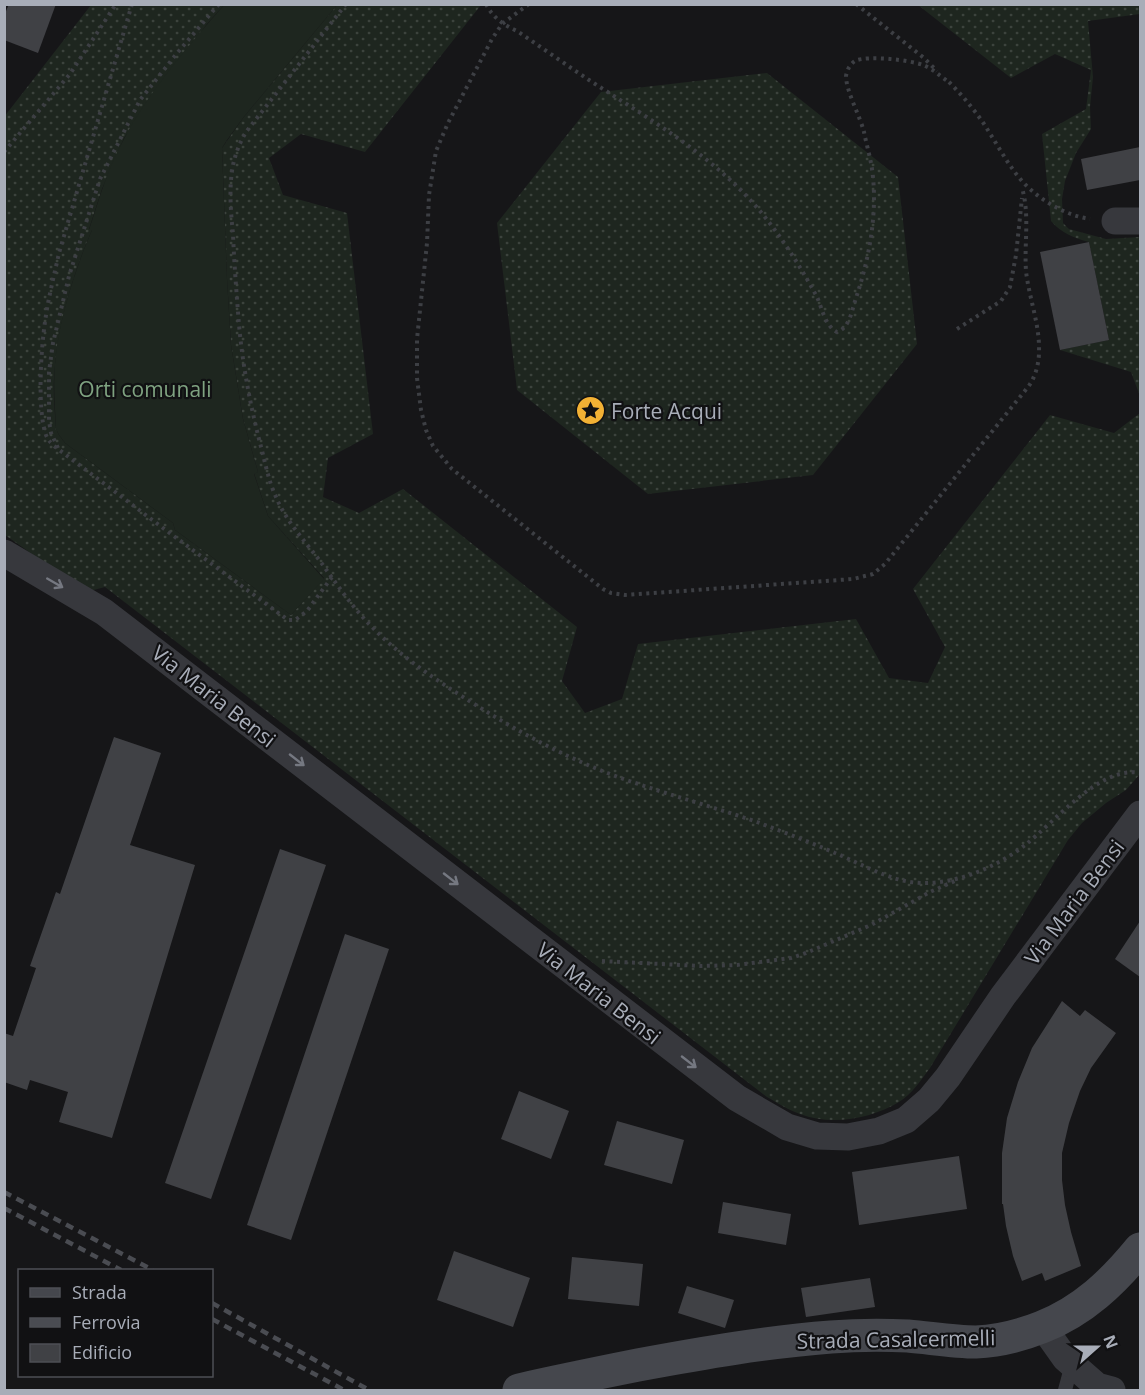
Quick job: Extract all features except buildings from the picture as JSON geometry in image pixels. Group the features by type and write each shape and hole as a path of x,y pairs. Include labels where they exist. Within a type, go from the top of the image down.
{"main road":[{"name":"Strada Casalcermelli","path":"519,1390 701,1353 760,1344 872,1335 976,1342 999,1339 1043,1326 1066,1316 1109,1284 1140,1249"}],"street":[{"name":"Via Maria Bensi","path":"4,554 104,612 737,1098 787,1127 817,1136 848,1137 879,1131 906,1120 929,1100 948,1077 1003,996 1140,814"},
{"path":"1043,1326 1065,1358 1097,1386 1112,1390"}],"lane":[{"path":"1065,1390 1072,1364"}],"path":[{"path":"4,152 70,74 116,4"},
{"path":"132,4 59,253 51,288 44,324 42,408 45,432 50,443 288,620 295,621 305,614 332,577"},
{"path":"63,452 54,440 49,421 49,372 53,343 69,276 100,179 140,100 219,4"},
{"path":"346,4 246,132 238,146 232,173 231,209 239,326 247,384 267,471 274,494 284,513 371,626 410,660 462,697 537,741 611,774 789,834 905,881 938,882 969,875"},
{"path":"486,4 502,24 517,31 671,134 731,180 754,204 785,245 817,298 828,324 832,330 837,332 847,325 857,294 869,248 873,211 871,163 862,126 848,86 846,75 848,70 852,63 861,59 897,60 922,65 949,82"},
{"path":"529,4 502,24 492,39 436,151 429,195 427,243 417,339 417,378 421,410 433,446 452,469 594,582 611,593 625,595 853,579 873,574 885,564 1033,379 1039,355 1038,340 1026,271 1026,210 1017,176 960,93 924,58 856,4"},
{"path":"1017,176 1035,193 1066,213 1078,217 1128,221"},
{"path":"957,329 1001,301 1010,287 1016,255 1022,188"},
{"path":"597,961 701,966 737,965 791,958 806,953 871,926 930,892 987,868 1022,848 1075,800 1093,787 1126,772 1140,773"}],"green space":[{"path":"91,5 224,5 207,24 124,138 102,189 89,229 92,230 72,284 58,340 54,384 56,429 65,443 173,523 175,530 291,615 324,578 268,516 254,473 258,472 243,419 231,345 222,148 243,118 337,5 481,5 365,152 301,134 269,158 283,195 347,213 373,434 328,458 323,497 359,513 403,489 577,627 562,681 585,713 622,699 638,644 856,619 889,678 928,683 945,647 913,589 1050,415 1114,433 1140,413 1140,774 1126,790 1082,823 1068,840 930,1068 904,1099 876,1113 851,1119 825,1120 800,1114 767,1097 105,587 86,592 5,535 4,117"},
{"name":"Orti comunali","path":"224,5 337,5 243,118 222,148 231,345 243,419 258,472 254,474 268,516 324,579 291,615 175,530 173,523 65,443 56,429 54,372 60,331 68,296 92,230 89,230 109,172 118,150 146,103 183,52"},
{"path":"918,5 1140,5 1140,14 1088,21 1093,77 1090,107 1091,129 1076,153 1065,181 1062,199 1063,223 1069,229 1106,239 1140,237 1140,396 1131,372 1060,350 1109,340 1089,242 1068,234 1051,221 1042,134 1086,109 1091,70 1055,54 1011,78"},
{"path":"767,73 898,177 917,344 813,475 648,494 517,390 497,223 601,92"}],"railway":[{"path":"4,1192 151,1269"},
{"path":"4,1208 119,1269"},
{"path":"213,1304 369,1390"},
{"path":"213,1320 344,1390"}],"place":[{"name":"Forte Acqui","path":"590,411"}]}
